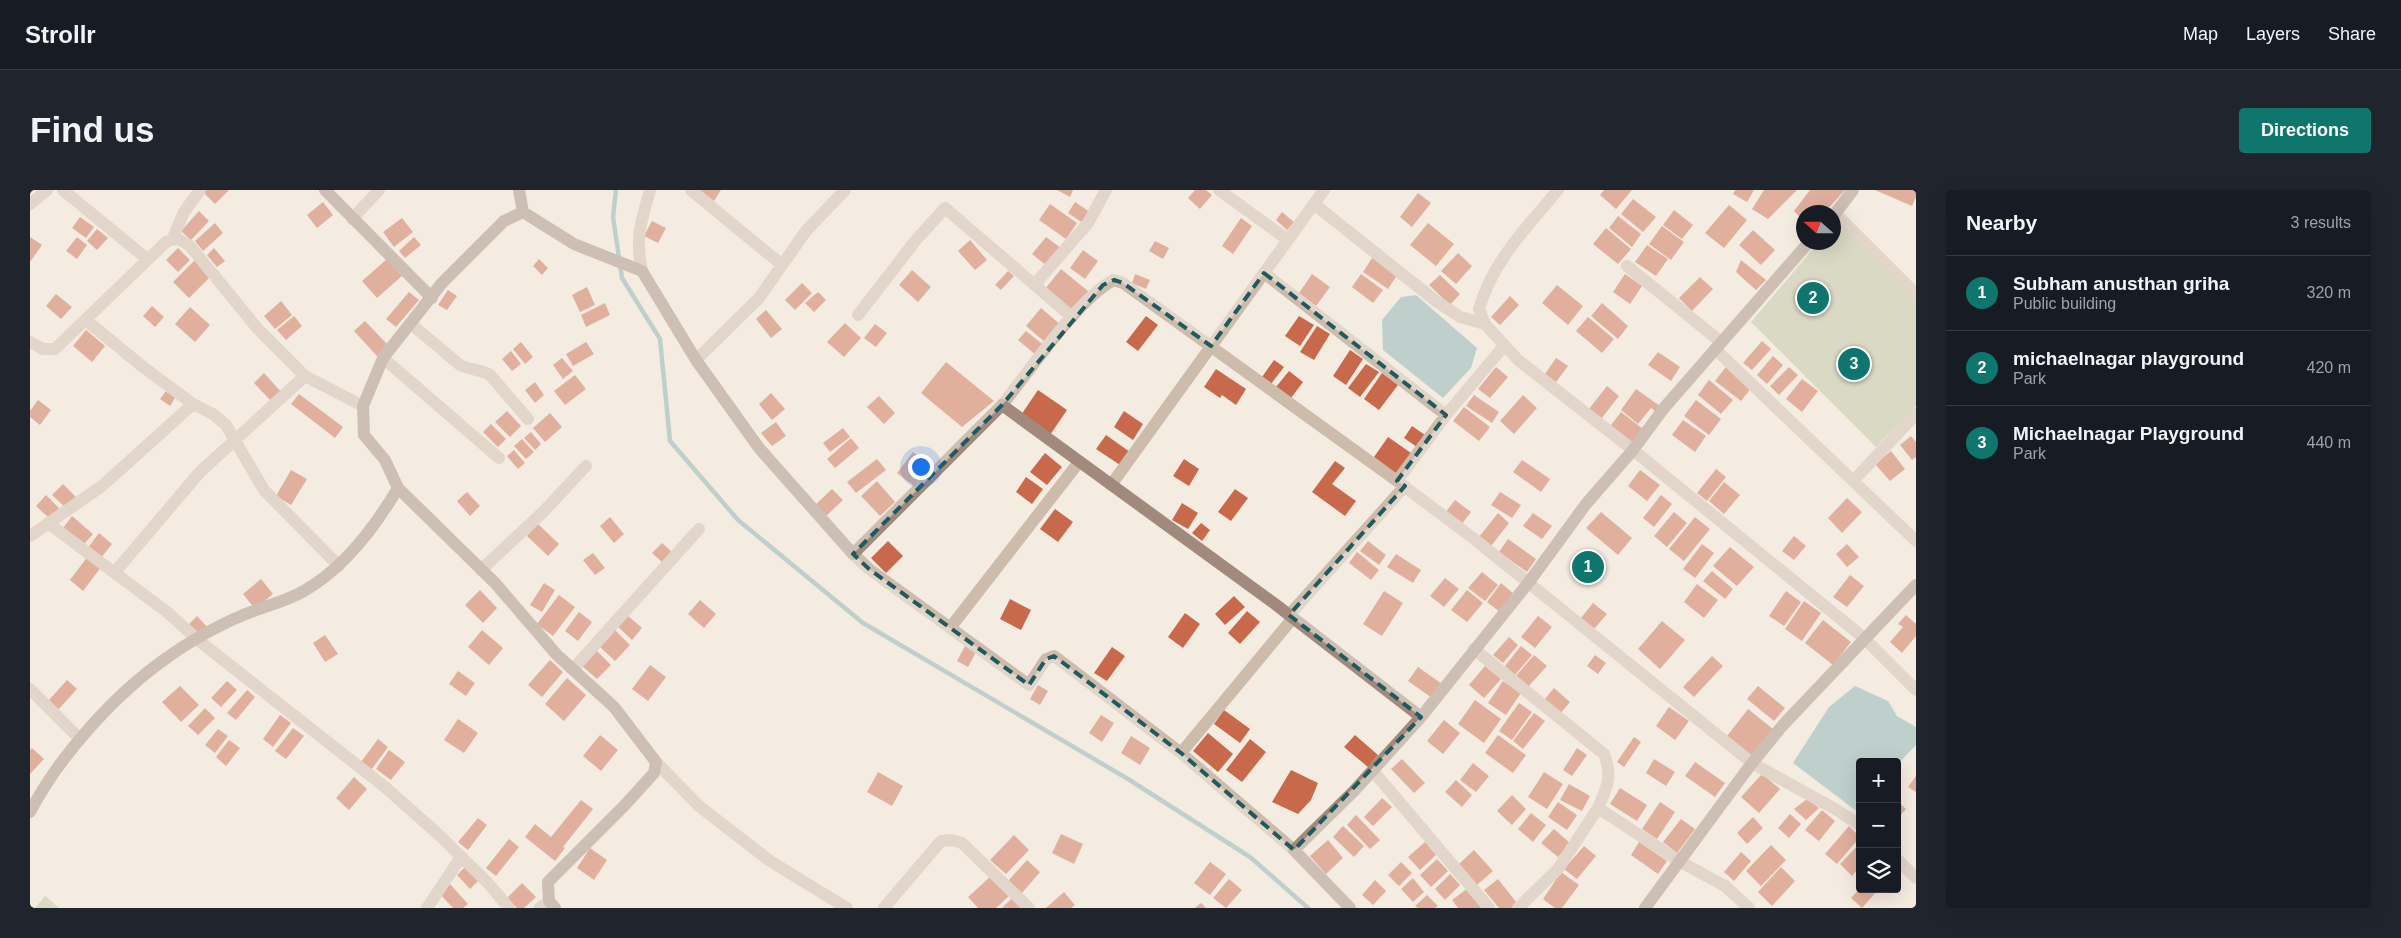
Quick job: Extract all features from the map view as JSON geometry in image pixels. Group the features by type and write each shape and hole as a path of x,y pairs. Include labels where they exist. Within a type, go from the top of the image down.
{"street":[{"path":"30,204 47,190"},
{"path":"62,190 147,259"},
{"path":"30,342 43,349 56,349 147,259 174,238 184,212 200,190"},
{"path":"324,190 432,298"},
{"path":"352,219 379,190"},
{"path":"650,190 638,241 642,272 696,360 759,448 853,554 868,569 1029,684 1046,659 1054,656 1181,752 1294,850 1350,908"},
{"path":"691,190 782,265"},
{"path":"696,360 759,298 806,231 845,190"},
{"path":"1035,284 1088,222 1106,190"},
{"path":"1219,190 1288,240"},
{"path":"1111,485 1324,190"},
{"path":"1558,190 1510,248 1494,271 1479,309 1485,324 1503,346 1518,360 1633,450 1864,638 1916,690"},
{"path":"1841,206 1854,190"},
{"path":"522,192 524,212"},
{"path":"1314,204 1436,301 1460,317 1485,324"},
{"path":"858,315 916,240 945,208 1072,318"},
{"path":"524,212 574,244 642,272"},
{"path":"524,212 504,220 442,283 384,358 363,406 364,435 385,460 398,488 481,570 573,669 614,707 656,762 699,806 770,861 847,908"},
{"path":"1841,221 1916,294"},
{"path":"174,238 180,239 190,246 257,328 305,376 363,406"},
{"path":"1294,850 1373,771 1421,717 1529,582 1586,504 1633,450 1664,408 1802,250"},
{"path":"1628,266 1718,345 1852,481 1916,541"},
{"path":"1264,273 1446,415"},
{"path":"853,554 1002,405 1072,318 1104,285 1114,280 1123,283 1401,484 1529,582 1752,763 1856,822"},
{"path":"86,320 143,367 193,404 213,414 226,425 264,490 340,566"},
{"path":"411,324 460,365 482,370 490,375 528,419"},
{"path":"1181,752 1401,484 1446,415 1503,346"},
{"path":"384,358 500,458"},
{"path":"115,572 200,472 305,376"},
{"path":"30,536 102,486 193,404"},
{"path":"1002,405 1291,616 1421,717"},
{"path":"1852,481 1916,414"},
{"path":"950,628 1079,462"},
{"path":"481,570 544,511 586,466"},
{"path":"30,812 37,798 80,739 136,682 168,656 239,616 304,591 340,566 386,508 398,488"},
{"path":"48,523 167,612 198,640 385,787 461,857 509,908"},
{"path":"573,669 699,529"},
{"path":"1645,908 1752,763 1783,725 1916,585"},
{"path":"1474,649 1604,754 1609,768 1609,781 1598,808 1558,869 1518,908"},
{"path":"30,689 80,739"},
{"path":"548,906 546,890 548,882 654,773 656,762"},
{"path":"1373,771 1489,908"},
{"path":"1598,808 1679,861 1726,886 1749,908"},
{"path":"884,908 941,841 951,840 962,843 1029,908"},
{"path":"427,908 461,857"},
{"path":"1901,863 1916,878"}],"highlighted area":[{"path":"1264,273 1446,415 1397,481 1405,486 1289,615 1421,717 1294,850 1181,753 1054,656 1046,659 1029,685 869,569 853,554 1002,405 1103,285 1114,280 1123,283 1211,346"}],"green space":[{"path":"1841,226 1916,301 1916,406 1876,447 1751,322 1812,250 1841,250"},
{"path":"45,896 59,908 35,908"}],"water":[{"path":"1416,295 1477,348 1471,368 1443,398 1383,350 1382,320 1401,297"},
{"path":"1855,686 1888,701 1897,716 1916,727 1916,745 1901,761 1901,758 1856,758 1855,810 1793,763 1829,707"}],"building":[{"path":"206,190 229,190 215,204 203,192"},
{"path":"700,190 721,190 714,201"},
{"path":"1057,190 1073,190 1070,197"},
{"path":"1195,190 1206,190 1212,195 1200,209 1188,198"},
{"path":"1604,190 1632,190 1616,209 1600,195"},
{"path":"1735,190 1754,190 1747,202 1733,194"},
{"path":"1764,190 1797,190 1768,219 1752,209"},
{"path":"1810,190 1845,190 1831,205 1799,205"},
{"path":"1875,190 1916,190 1916,197 1912,206"},
{"path":"1418,193 1431,203 1412,227 1400,217"},
{"path":"1633,199 1656,217 1643,232 1621,214"},
{"path":"323,202 333,215 317,228 307,215"},
{"path":"1075,202 1090,212 1083,223 1068,213"},
{"path":"1050,204 1077,223 1066,239 1039,220"},
{"path":"1729,205 1747,220 1724,248 1705,233"},
{"path":"1674,210 1693,225 1682,239 1663,225"},
{"path":"199,211 209,221 191,240 181,231"},
{"path":"1282,212 1294,222 1287,230 1276,220"},
{"path":"1618,216 1641,234 1632,247 1609,228"},
{"path":"80,217 94,227 86,238 72,228"},
{"path":"402,218 413,232 394,247 383,232"},
{"path":"1241,218 1252,226 1233,254 1222,246"},
{"path":"652,221 666,228 658,243 644,236"},
{"path":"215,223 223,233 203,251 195,241"},
{"path":"1428,223 1454,244 1436,266 1410,245"},
{"path":"1662,226 1684,242 1671,260 1649,244"},
{"path":"1606,228 1631,249 1618,264 1593,244"},
{"path":"97,229 108,238 97,250 87,241"},
{"path":"1753,230 1775,250 1761,265 1739,245"},
{"path":"30,237 42,245 30,262"},
{"path":"77,237 87,245 77,259 66,251"},
{"path":"414,237 421,245 405,258 399,251"},
{"path":"1046,237 1061,248 1047,266 1032,254"},
{"path":"970,240 987,260 975,270 958,251"},
{"path":"1155,241 1169,248 1163,259 1149,251"},
{"path":"1647,245 1668,259 1656,276 1635,262"},
{"path":"178,248 190,260 178,272 166,260"},
{"path":"214,248 225,261 217,267 207,255"},
{"path":"1083,250 1098,261 1085,279 1070,268"},
{"path":"1458,253 1472,266 1456,284 1441,271"},
{"path":"388,258 403,275 377,298 362,281"},
{"path":"1372,258 1397,275 1388,289 1363,272"},
{"path":"539,259 548,268 542,275 533,266"},
{"path":"195,260 211,276 189,298 173,282"},
{"path":"1741,260 1766,280 1756,290 1736,272"},
{"path":"1061,269 1089,292 1072,312 1045,289"},
{"path":"912,270 931,287 918,302 899,285"},
{"path":"1008,271 1014,276 1001,290 995,285"},
{"path":"1135,274 1150,280 1146,289 1132,283"},
{"path":"1312,274 1330,287 1316,306 1299,293"},
{"path":"1361,274 1383,290 1373,303 1352,287"},
{"path":"1625,274 1642,286 1630,304 1613,292"},
{"path":"1440,275 1460,294 1450,305 1429,285"},
{"path":"1700,277 1713,289 1692,311 1679,298"},
{"path":"802,283 812,293 795,310 785,300"},
{"path":"1557,285 1583,306 1568,325 1542,303"},
{"path":"587,287 595,305 580,312 572,295"},
{"path":"448,290 457,296 447,310 438,305"},
{"path":"409,292 419,300 396,327 386,319"},
{"path":"818,292 826,300 814,312 805,303"},
{"path":"56,294 72,307 61,319 46,306"},
{"path":"1510,296 1519,305 1500,325 1491,317"},
{"path":"281,301 292,315 275,329 264,316"},
{"path":"605,303 610,315 586,327 581,315"},
{"path":"1602,303 1628,326 1618,339 1591,316"},
{"path":"152,306 164,317 155,327 143,316"},
{"path":"190,307 210,325 195,342 175,324"},
{"path":"1041,308 1061,325 1046,343 1026,326"},
{"path":"766,310 782,329 771,338 756,319"},
{"path":"294,316 302,326 286,340 277,330"},
{"path":"1146,316 1158,325 1138,351 1126,342"},
{"path":"1299,316 1314,325 1300,346 1285,336"},
{"path":"1588,317 1614,339 1602,353 1576,331"},
{"path":"365,321 388,345 377,356 354,331"},
{"path":"845,323 861,338 844,357 827,342"},
{"path":"875,324 887,333 876,347 864,338"},
{"path":"1317,326 1330,334 1314,360 1300,352"},
{"path":"86,330 105,346 92,362 73,346"},
{"path":"1026,331 1045,346 1037,356 1018,340"},
{"path":"1762,341 1771,349 1752,370 1743,363"},
{"path":"521,342 533,357 525,364 513,349"},
{"path":"586,342 594,354 573,366 566,354"},
{"path":"1350,350 1363,359 1346,385 1333,376"},
{"path":"511,351 521,364 512,371 502,359"},
{"path":"1658,352 1680,367 1671,381 1648,365"},
{"path":"1773,356 1783,365 1767,384 1757,375"},
{"path":"562,358 573,371 563,379 553,365"},
{"path":"1556,358 1568,366 1556,382 1545,374"},
{"path":"1274,360 1284,367 1271,384 1262,377"},
{"path":"946,362 994,401 962,427 921,393"},
{"path":"1366,364 1379,372 1360,397 1348,388"},
{"path":"1496,367 1508,377 1490,398 1478,389"},
{"path":"1726,367 1752,387 1741,401 1715,381"},
{"path":"1789,367 1798,375 1779,395 1770,386"},
{"path":"1216,369 1246,389 1236,405 1222,395 1220,398 1204,387"},
{"path":"1289,371 1303,382 1291,398 1276,387"},
{"path":"264,373 283,394 273,403 254,383"},
{"path":"1382,373 1398,385 1379,410 1364,399"},
{"path":"575,375 586,389 565,405 554,391"},
{"path":"1802,379 1818,391 1802,412 1786,399"},
{"path":"1709,380 1733,400 1721,414 1698,395"},
{"path":"535,382 544,395 535,403 525,390"},
{"path":"1607,386 1619,396 1601,419 1589,409"},
{"path":"1636,389 1660,406 1656,412 1651,408 1638,424 1621,410"},
{"path":"1038,390 1067,410 1050,435 1021,415"},
{"path":"166,391 175,398 170,406 160,399"},
{"path":"771,393 785,409 772,420 759,404"},
{"path":"299,394 343,427 335,438 291,404"},
{"path":"1474,395 1499,412 1492,423 1466,406"},
{"path":"1523,395 1537,408 1514,434 1500,421"},
{"path":"879,396 895,413 884,424 867,407"},
{"path":"38,400 51,410 40,425 30,417 30,411"},
{"path":"1696,400 1721,419 1709,435 1684,416"},
{"path":"1464,407 1490,427 1479,441 1453,421"},
{"path":"507,411 521,426 510,437 495,422"},
{"path":"1124,411 1143,424 1133,440 1114,427"},
{"path":"1621,412 1643,429 1631,446 1608,429"},
{"path":"550,413 562,427 545,442 533,428"},
{"path":"1683,420 1706,436 1695,452 1672,435"},
{"path":"776,422 786,436 772,446 761,433"},
{"path":"491,424 506,439 498,447 483,432"},
{"path":"1412,426 1425,435 1417,447 1404,438"},
{"path":"843,428 850,437 830,452 823,443"},
{"path":"531,432 541,444 535,450 524,438"},
{"path":"1106,435 1130,452 1120,465 1096,449"},
{"path":"1911,436 1916,442 1916,457 1912,460 1900,445"},
{"path":"1388,437 1411,453 1397,474 1374,457"},
{"path":"851,438 859,448 835,468 827,459"},
{"path":"522,439 534,452 526,459 514,446"},
{"path":"514,450 525,463 518,469 507,456"},
{"path":"1891,451 1905,469 1890,481 1875,464"},
{"path":"913,452 930,465 914,486 897,473"},
{"path":"1045,453 1062,467 1047,485 1030,472"},
{"path":"877,459 886,470 856,493 847,482"},
{"path":"1184,459 1199,469 1189,486 1173,476"},
{"path":"1522,460 1550,479 1541,492 1513,472"},
{"path":"1335,461 1345,468 1332,484 1356,501 1345,516 1312,492"},
{"path":"1716,469 1726,477 1707,501 1697,493"},
{"path":"291,470 307,479 291,505 276,496"},
{"path":"1640,470 1660,485 1647,501 1628,486"},
{"path":"1026,477 1043,489 1032,504 1016,492"},
{"path":"877,481 895,502 880,516 861,496"},
{"path":"1724,482 1740,495 1724,514 1709,501"},
{"path":"63,484 77,498 67,509 52,495"},
{"path":"832,489 843,500 824,518 814,506"},
{"path":"1235,489 1248,498 1231,521 1218,512"},
{"path":"467,492 480,506 470,516 457,501"},
{"path":"1500,492 1521,505 1512,518 1491,505"},
{"path":"46,495 60,509 50,519 36,506"},
{"path":"1661,495 1672,504 1654,527 1643,518"},
{"path":"1847,498 1862,512 1842,533 1828,518"},
{"path":"1455,500 1471,512 1461,525 1445,513"},
{"path":"1182,503 1198,513 1188,529 1172,520"},
{"path":"1055,509 1073,522 1058,542 1040,529"},
{"path":"1601,512 1632,538 1618,555 1586,528"},
{"path":"1674,512 1687,523 1667,547 1654,536"},
{"path":"1498,513 1509,523 1491,546 1479,537"},
{"path":"1533,513 1552,526 1542,539 1523,526"},
{"path":"72,516 93,534 83,545 63,528"},
{"path":"610,517 624,534 614,543 600,526"},
{"path":"1695,517 1710,529 1684,561 1669,549"},
{"path":"1201,523 1210,530 1202,541 1192,533"},
{"path":"538,524 559,544 548,556 527,536"},
{"path":"99,533 112,544 100,559 87,549"},
{"path":"1794,536 1806,546 1794,560 1782,551"},
{"path":"1508,539 1536,559 1527,572 1499,552"},
{"path":"888,541 903,556 886,573 871,558"},
{"path":"1368,541 1386,555 1379,565 1360,551"},
{"path":"662,543 672,552 662,562 652,553"},
{"path":"1702,544 1714,553 1695,578 1683,569"},
{"path":"1847,544 1859,557 1847,567 1836,554"},
{"path":"1730,547 1754,567 1737,586 1713,566"},
{"path":"1357,552 1379,570 1371,580 1349,563"},
{"path":"593,553 605,568 595,575 583,560"},
{"path":"1396,554 1421,570 1413,583 1387,567"},
{"path":"88,556 102,566 83,591 70,580"},
{"path":"1712,571 1733,589 1725,599 1703,581"},
{"path":"1482,572 1498,585 1485,601 1468,588"},
{"path":"1850,575 1864,586 1847,607 1833,597"},
{"path":"1445,578 1459,589 1444,607 1430,596"},
{"path":"261,579 273,594 255,609 243,594"},
{"path":"544,583 555,590 542,612 530,605"},
{"path":"1501,583 1514,594 1500,612 1487,602"},
{"path":"1697,584 1718,600 1704,618 1684,602"},
{"path":"480,590 497,608 483,623 465,605"},
{"path":"1467,590 1483,603 1467,622 1451,610"},
{"path":"1384,591 1403,603 1382,636 1363,624"},
{"path":"1786,591 1801,602 1784,626 1769,616"},
{"path":"559,595 575,607 553,636 537,624"},
{"path":"1234,596 1245,607 1225,625 1215,614"},
{"path":"1010,599 1031,610 1021,630 1000,619"},
{"path":"700,600 716,614 704,628 688,614"},
{"path":"1804,601 1821,613 1802,641 1785,629"},
{"path":"1593,603 1607,614 1594,629 1581,618"},
{"path":"1247,611 1260,622 1240,644 1228,633"},
{"path":"579,612 592,622 578,641 565,631"},
{"path":"1185,613 1200,624 1183,648 1168,637"},
{"path":"627,615 642,628 632,640 617,626"},
{"path":"1906,615 1916,624 1916,636 1902,653 1890,642 1903,627 1898,624"},
{"path":"197,616 208,628 199,636 189,624"},
{"path":"1538,616 1552,627 1535,648 1521,637"},
{"path":"1823,620 1851,642 1833,665 1805,643"},
{"path":"1662,621 1685,640 1660,669 1638,649"},
{"path":"482,630 503,648 489,665 468,647"},
{"path":"615,630 630,645 615,661 599,646"},
{"path":"325,635 338,654 325,662 313,643"},
{"path":"1509,637 1518,645 1503,663 1493,655"},
{"path":"965,646 976,652 968,667 957,661"},
{"path":"1521,646 1532,655 1515,675 1505,666"},
{"path":"1112,647 1125,656 1107,681 1094,673"},
{"path":"597,651 611,665 597,679 582,666"},
{"path":"1534,655 1547,666 1527,688 1515,677"},
{"path":"1595,655 1606,663 1598,674 1587,666"},
{"path":"1712,656 1723,666 1694,697 1683,687"},
{"path":"550,660 563,672 542,697 528,685"},
{"path":"650,665 666,677 648,701 632,689"},
{"path":"1485,666 1501,679 1484,698 1469,685"},
{"path":"1418,667 1442,684 1432,698 1408,681"},
{"path":"458,671 475,683 466,696 449,684"},
{"path":"567,678 586,695 564,721 545,704"},
{"path":"67,680 77,689 58,710 48,701"},
{"path":"227,681 237,690 221,707 211,698"},
{"path":"1503,681 1521,693 1506,715 1488,703"},
{"path":"1038,685 1048,691 1040,705 1030,699"},
{"path":"180,686 199,705 181,722 162,702"},
{"path":"1758,686 1785,708 1774,721 1747,699"},
{"path":"1554,688 1570,702 1560,714 1544,700"},
{"path":"247,690 255,697 236,720 227,713"},
{"path":"1475,700 1501,719 1484,743 1458,724"},
{"path":"1519,703 1532,712 1512,740 1499,731"},
{"path":"1669,707 1689,721 1675,740 1656,726"},
{"path":"205,708 215,718 198,735 188,726"},
{"path":"1748,709 1773,729 1752,756 1727,736"},
{"path":"1224,710 1250,729 1240,743 1214,724"},
{"path":"1534,713 1545,721 1523,749 1513,741"},
{"path":"280,715 291,723 273,747 263,739"},
{"path":"1101,715 1114,723 1102,742 1089,733"},
{"path":"458,719 478,733 464,753 444,740"},
{"path":"1444,720 1460,733 1443,754 1427,741"},
{"path":"293,728 304,736 286,759 275,751"},
{"path":"218,729 228,736 215,753 205,745"},
{"path":"1208,733 1233,754 1218,772 1193,751"},
{"path":"600,735 618,750 601,771 583,756"},
{"path":"1355,735 1378,755 1368,767 1344,747"},
{"path":"1498,735 1526,755 1513,773 1485,753"},
{"path":"1131,736 1150,748 1140,765 1121,753"},
{"path":"1634,737 1641,742 1624,767 1617,762"},
{"path":"378,739 388,747 371,770 361,762"},
{"path":"1250,739 1266,752 1242,782 1226,770"},
{"path":"229,740 240,748 226,766 216,757"},
{"path":"32,748 44,759 30,774 30,750"},
{"path":"1577,748 1587,755 1572,776 1563,770"},
{"path":"389,750 405,762 391,780 376,769"},
{"path":"1402,759 1425,783 1414,793 1391,769"},
{"path":"1654,759 1675,772 1666,786 1646,773"},
{"path":"1695,762 1725,783 1715,797 1685,776"},
{"path":"1473,763 1489,776 1476,792 1460,780"},
{"path":"1291,770 1318,783 1311,800 1298,814 1272,802"},
{"path":"878,772 903,786 892,806 867,792"},
{"path":"1544,772 1563,784 1547,809 1528,797"},
{"path":"1762,774 1780,789 1759,813 1741,797"},
{"path":"1916,776 1916,792 1908,787"},
{"path":"354,777 367,789 349,810 336,798"},
{"path":"1456,780 1472,795 1462,807 1445,792"},
{"path":"1569,784 1590,796 1582,811 1560,800"},
{"path":"1620,788 1647,805 1637,821 1610,804"},
{"path":"1512,795 1526,809 1512,825 1497,811"},
{"path":"1382,798 1392,807 1373,826 1364,817"},
{"path":"1807,799 1819,808 1806,820 1794,809"},
{"path":"581,800 593,809 563,847 565,848 555,861 525,837 535,824 551,837"},
{"path":"1558,802 1577,815 1567,830 1548,817"},
{"path":"1660,802 1675,812 1657,839 1642,829"},
{"path":"1901,805 1906,809 1901,815"},
{"path":"1822,810 1835,821 1819,841 1805,830"},
{"path":"1531,813 1546,825 1533,842 1518,829"},
{"path":"1790,814 1801,824 1789,838 1778,828"},
{"path":"1356,815 1380,840 1370,849 1347,825"},
{"path":"1753,817 1763,828 1747,844 1737,833"},
{"path":"478,818 487,825 468,850 458,842"},
{"path":"1681,819 1695,829 1677,853 1663,842"},
{"path":"1343,826 1364,846 1354,857 1333,837"},
{"path":"1849,826 1856,833 1856,842 1837,864 1825,854"},
{"path":"1554,829 1570,843 1558,857 1541,843"},
{"path":"1061,834 1083,844 1074,864 1052,853"},
{"path":"1014,835 1029,850 1006,874 990,860"},
{"path":"509,839 519,847 496,876 486,868"},
{"path":"1328,840 1343,858 1326,874 1310,856"},
{"path":"1425,842 1436,855 1420,870 1408,857"},
{"path":"1639,842 1667,861 1658,874 1631,855"},
{"path":"1771,845 1786,860 1761,886 1746,871"},
{"path":"1584,846 1596,856 1577,879 1564,869"},
{"path":"1856,847 1856,872 1852,876 1840,864"},
{"path":"590,848 607,860 594,880 577,868"},
{"path":"1474,850 1493,871 1477,885 1459,864"},
{"path":"1741,852 1751,861 1734,881 1724,872"},
{"path":"1437,859 1448,871 1431,887 1420,875"},
{"path":"1027,860 1040,872 1022,893 1008,881"},
{"path":"1210,862 1226,874 1210,895 1194,883"},
{"path":"1401,862 1412,873 1399,886 1388,875"},
{"path":"466,866 479,880 470,889 457,875"},
{"path":"1781,867 1795,881 1772,906 1758,892"},
{"path":"1561,872 1579,885 1562,908 1555,908 1543,899"},
{"path":"1450,874 1460,885 1445,900 1435,889"},
{"path":"991,876 1009,896 996,908 978,908 968,897"},
{"path":"1413,878 1424,892 1413,902 1401,889"},
{"path":"1229,879 1242,890 1226,908 1213,898"},
{"path":"1498,879 1517,903 1511,908 1499,908 1484,890"},
{"path":"1375,880 1386,891 1373,905 1362,895"},
{"path":"522,883 536,897 524,908 517,908 507,898"},
{"path":"450,884 468,904 463,908 453,908 440,894"},
{"path":"1468,888 1482,908 1458,908 1452,900"},
{"path":"1064,892 1075,905 1071,908 1046,908"},
{"path":"1856,892 1875,893 1862,908 1851,898"},
{"path":"1427,895 1438,906 1435,908 1418,908 1415,906"},
{"path":"1013,897 1023,908 1002,908"},
{"path":"1201,903 1206,908 1195,908"}],"waterway":[{"path":"616,190 613,217 622,278 660,339 670,441 738,520 863,623 1128,779 1250,857 1308,908"}],"place":[{"name":"michaelnagar playground","path":"1813,298"},
{"name":"Michaelnagar Playground","path":"1854,364"},
{"name":"Subham anusthan griha","path":"1588,567"}]}
